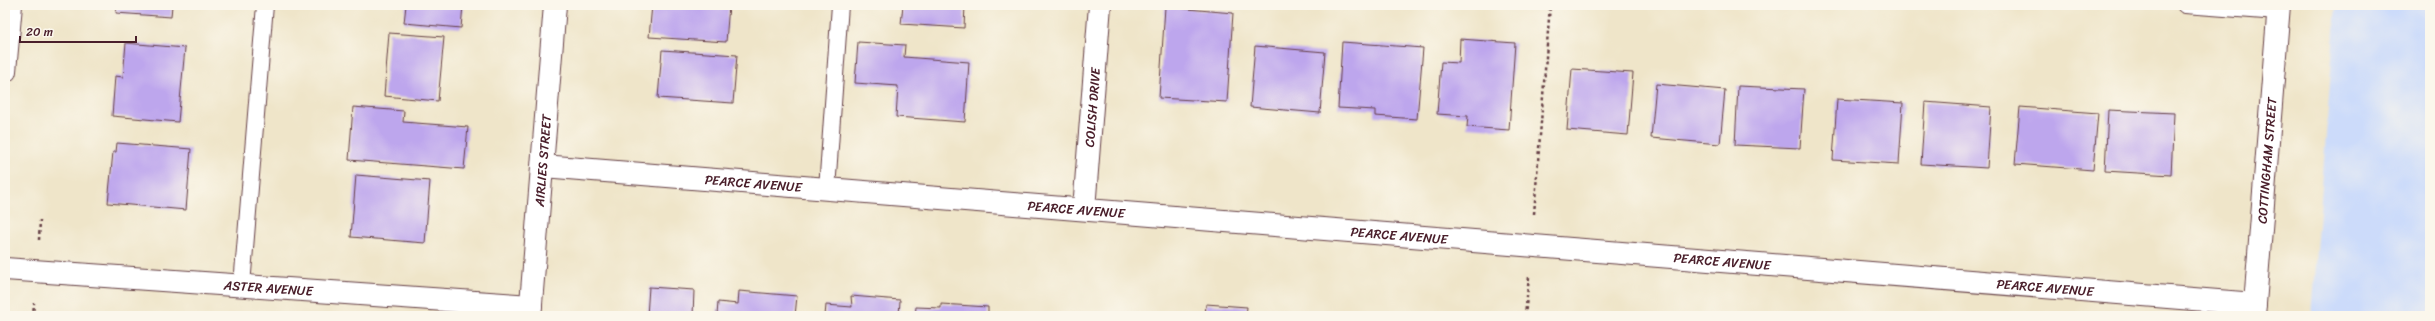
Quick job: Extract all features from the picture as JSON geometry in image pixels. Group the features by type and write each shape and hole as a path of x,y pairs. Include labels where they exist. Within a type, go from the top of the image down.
{"street":[{"path":"5,71 11,5"},
{"name":"AIRLIES STREET","path":"530,311 555,5"},
{"name":"COLISH DRIVE","path":"1084,209 1100,5"},
{"name":"COTTINGHAM STREET","path":"2255,310 2278,8"},
{"name":"PEARCE AVENUE","path":"543,166 1531,246 2255,310"},
{"name":"ASTER AVENUE","path":"5,269 242,285 530,311"}],"lane":[{"path":"242,285 265,5"},
{"path":"827,189 840,5"},
{"path":"2185,5 2278,8"}],"path":[{"path":"1525,316 1550,5"}],"shaded area":[{"path":"2336,5 2430,5 2430,316 2312,316"}],"building":[{"path":"117,5 172,5 171,17 116,13"},
{"path":"406,5 463,5 461,28 404,23"},
{"path":"652,5 729,5 726,42 649,37"},
{"path":"903,5 965,5 964,28 901,24"},
{"path":"1165,7 1233,13 1227,102 1159,98"},
{"path":"389,33 444,37 438,101 384,96"},
{"path":"1460,39 1515,43 1509,130 1467,127 1468,116 1437,114 1441,62 1459,63"},
{"path":"858,42 905,45 904,57 969,62 965,122 896,117 898,86 855,83"},
{"path":"1342,42 1423,48 1417,119 1375,116 1375,110 1338,108"},
{"path":"126,43 185,48 178,122 112,116 115,76 123,77"},
{"path":"1255,46 1325,52 1320,113 1250,107"},
{"path":"662,50 737,55 733,103 658,98"},
{"path":"1572,69 1633,73 1628,135 1567,130"},
{"path":"1656,84 1725,90 1720,144 1651,138"},
{"path":"1738,86 1804,89 1800,148 1735,145"},
{"path":"1837,99 1903,103 1899,164 1833,160"},
{"path":"1925,102 1991,107 1987,168 1921,164"},
{"path":"353,107 404,111 403,122 468,127 464,169 349,160"},
{"path":"2020,107 2098,113 2093,170 2015,164"},
{"path":"2108,110 2174,113 2171,175 2105,171"},
{"path":"117,143 191,149 186,210 108,203 113,152 116,152"},
{"path":"356,175 430,181 425,243 351,237"},
{"path":"649,287 694,290 693,316 647,316"},
{"path":"739,291 797,296 795,316 717,316 718,302 738,304"},
{"path":"851,296 900,300 899,316 825,316 826,305 852,307"},
{"path":"941,304 988,307 988,316 915,316 916,307 941,308"},
{"path":"1206,304 1247,307 1246,316 1205,316"}]}
